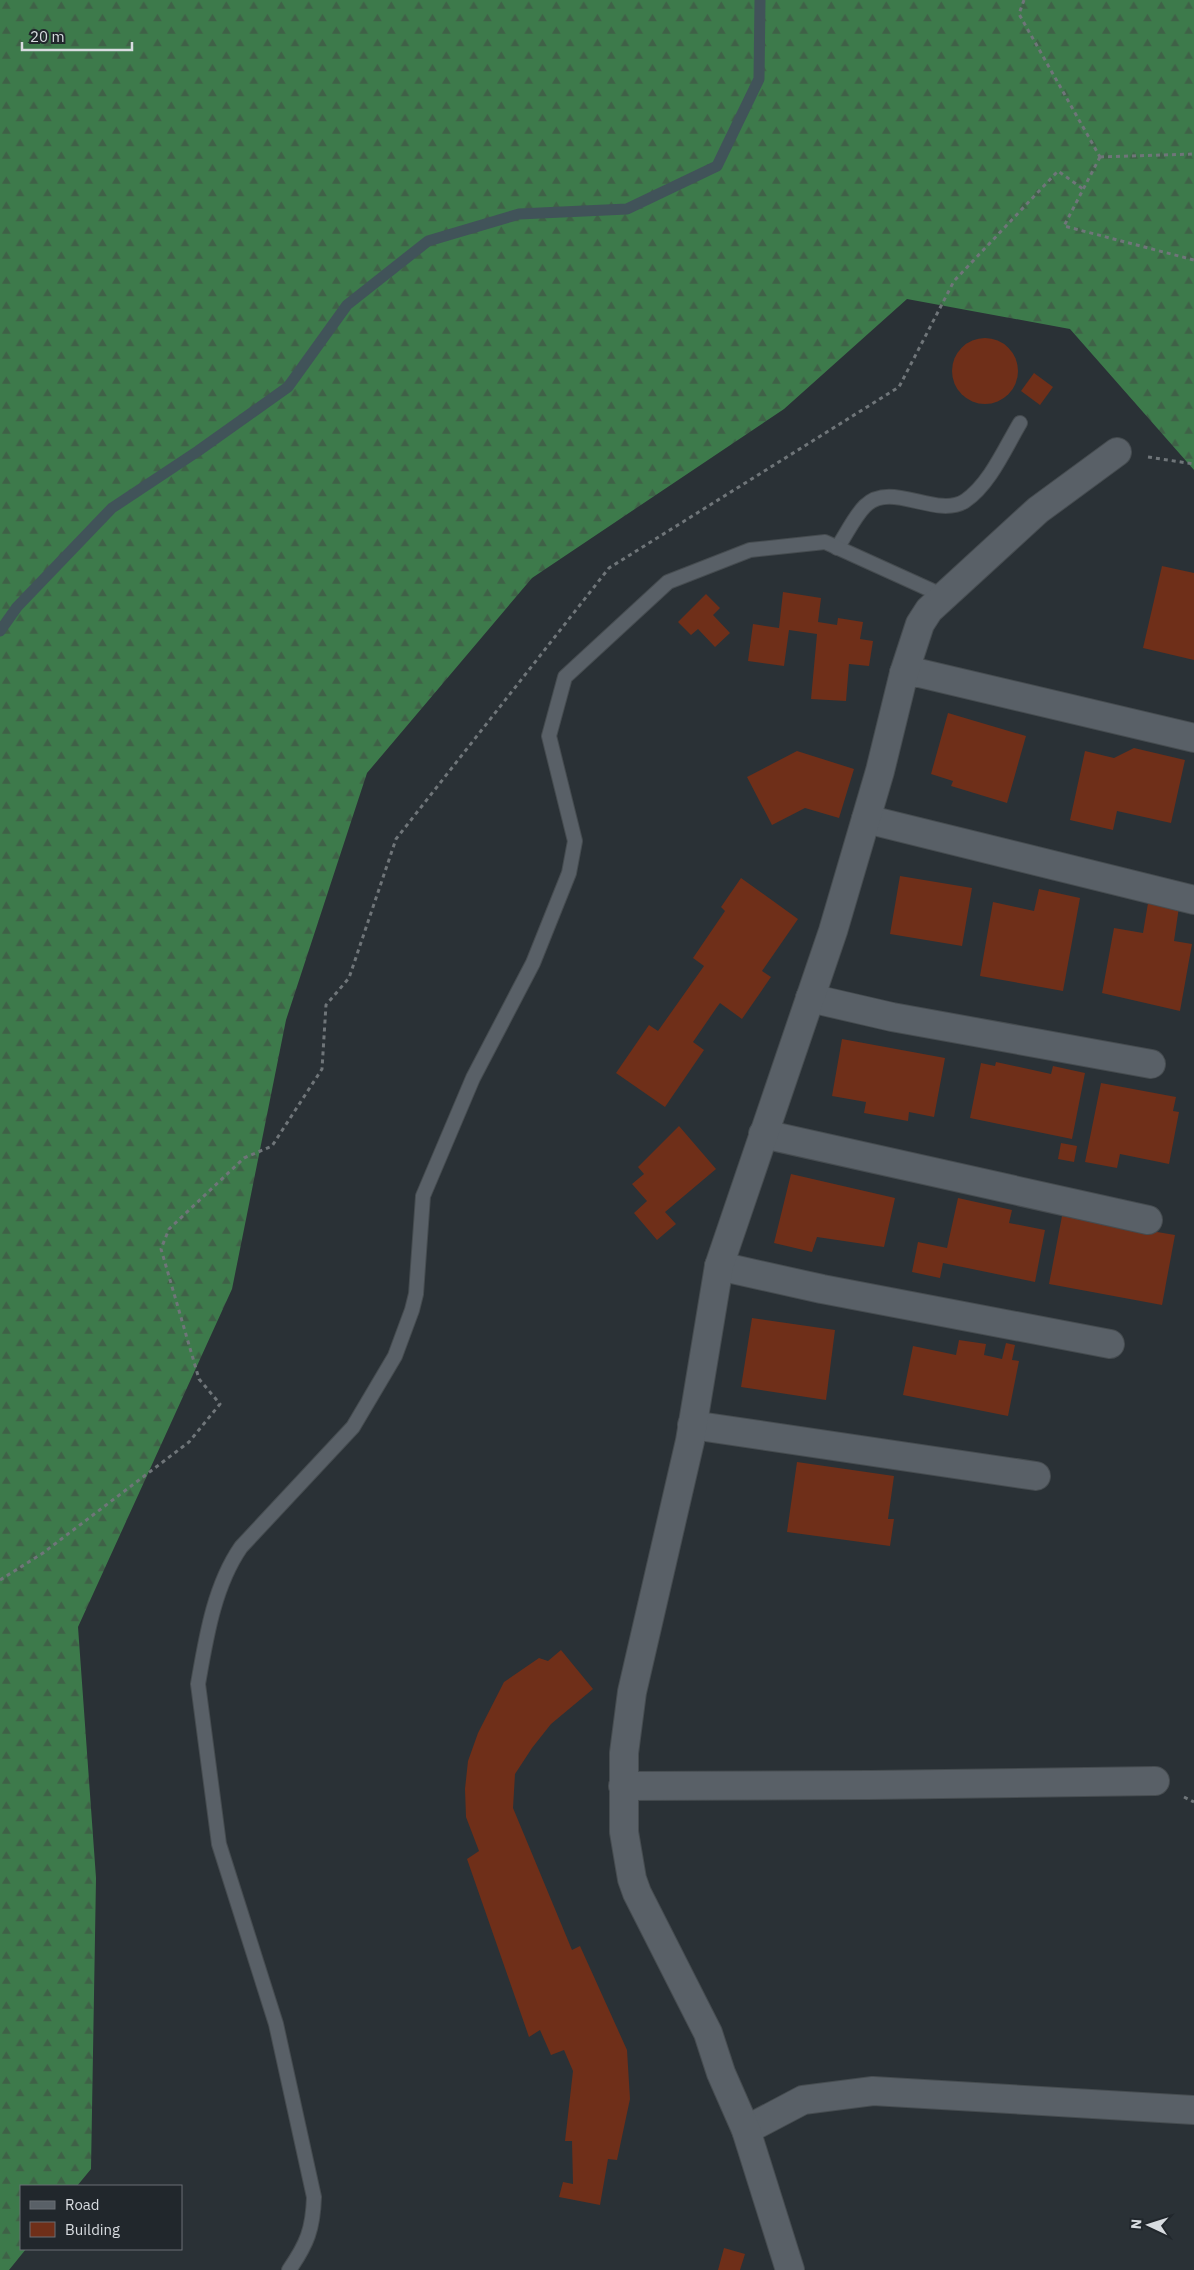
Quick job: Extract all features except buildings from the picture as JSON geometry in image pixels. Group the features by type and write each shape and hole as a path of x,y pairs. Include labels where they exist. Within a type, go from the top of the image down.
{"street":[{"path":"790,2270 746,2130 721,2073 708,2033 637,1893 632,1879 624,1832 623,1786 624,1753 632,1692 692,1425 719,1266 810,998 866,820 904,673 920,624 929,610 1038,510 1117,452"},
{"path":"904,673 919,673 1194,738"},
{"path":"866,820 1194,900"},
{"path":"810,998 892,1017 1151,1064"},
{"path":"763,1134 1148,1220"},
{"path":"719,1266 822,1289 1110,1344"},
{"path":"692,1425 1036,1476"},
{"path":"623,1786 1154,1781"},
{"path":"746,2130 803,2100 873,2091 1194,2110"}],"lane":[{"path":"837,548 866,505 881,499 895,497 940,506 954,506 965,500 987,478 1020,423"},
{"path":"289,2270 306,2243 313,2212 314,2196 276,2024 219,1844 198,1684 214,1606 232,1560 241,1547 353,1427 363,1413 401,1340 416,1294 423,1196 473,1078 533,963 574,857 573,825 548,736 565,677 668,582 750,550 825,542 944,596"}],"path":[{"path":"1024,0 1019,14 1100,157"},
{"path":"1100,157 1194,154"},
{"path":"1100,157 1064,226 1194,260"},
{"path":"0,1580 43,1553 188,1442 220,1404 199,1379 161,1249 169,1229 244,1158 272,1146 322,1069 326,1005 349,978 396,838 609,568 899,387 954,280 1058,171 1084,189"},
{"path":"1117,452 1194,464"}],"green space":[{"path":"0,0 1194,0 1194,470 1070,329 907,299 784,409 532,578 367,773 286,1020 232,1289 78,1627 96,1878 91,2169 78,2185 20,2185 20,2250 25,2250 9,2270 0,2270"}],"waterway":[{"path":"0,631 17,607 112,508 198,451 288,387 347,305 428,241 519,214 627,209 717,166 759,79 760,0"}]}
